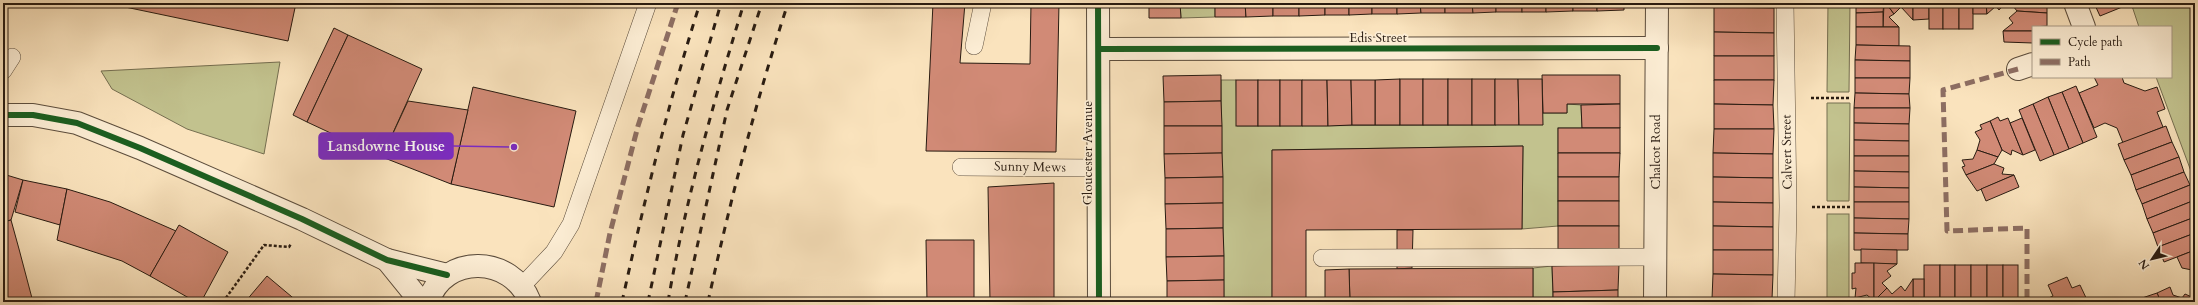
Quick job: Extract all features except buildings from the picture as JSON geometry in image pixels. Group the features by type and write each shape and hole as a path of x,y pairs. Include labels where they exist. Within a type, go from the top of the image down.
{"street":[{"name":"Gloucester Avenue","path":"1098,3 1099,302"},
{"name":"Chalcot Road","path":"1655,302 1657,3"},
{"path":"2075,3 2084,26"},
{"name":"Edis Street","path":"1099,49 1657,48"},
{"path":"3,115 33,115 77,124 91,129 302,219 387,260 447,275"},
{"path":"387,260 421,302"},
{"path":"428,302 439,282 447,275 460,268 473,265 491,266 508,274 525,294"}],"lane":[{"path":"525,294 554,252 570,224 648,3"},
{"path":"974,46 982,3"},
{"name":"Calvert Street","path":"1786,3 1788,207 1786,302"},
{"name":"Sunny Mews","path":"960,166 1099,168"},
{"path":"1322,258 1655,257"}],"path":[{"path":"1787,97 1849,98"},
{"path":"1788,207 1850,207"},
{"path":"223,302 264,245 289,247"}],"green space":[{"path":"1180,3 1215,3 1215,17 1181,18"},
{"path":"1828,3 1850,3 1849,92 1827,92"},
{"path":"2131,3 2195,3 2195,182 2156,78 2172,78 2172,26 2139,26"},
{"path":"280,62 264,154 187,129 112,89 101,71"},
{"path":"1221,80 1236,80 1237,126 1495,125 1543,113 1567,113 1567,104 1581,105 1582,128 1558,128 1558,226 1522,229 1523,146 1272,150 1272,302 1224,302"},
{"path":"1827,103 1850,103 1849,201 1827,201"},
{"path":"1827,214 1849,214 1849,302 1827,302"},
{"path":"1552,266 1553,302 1533,302 1533,268"}],"railway":[{"path":"622,302 658,151 700,3"},
{"path":"648,302 683,135 721,3"},
{"path":"668,302 683,226 701,151 744,3"},
{"path":"685,302 727,110 762,3"},
{"path":"708,302 744,151 788,3"}],"marked path":[{"path":"596,302 610,233 638,126 678,3"},
{"path":"2018,69 1943,90 1947,231 2027,228 2027,302"}],"cycle path":[{"path":"1098,3 1099,302"},
{"path":"1099,49 1657,48"},
{"path":"3,115 33,115 77,123 140,148 302,219 387,260 447,275"}],"place":[{"name":"Lansdowne House","path":"514,147"}]}
